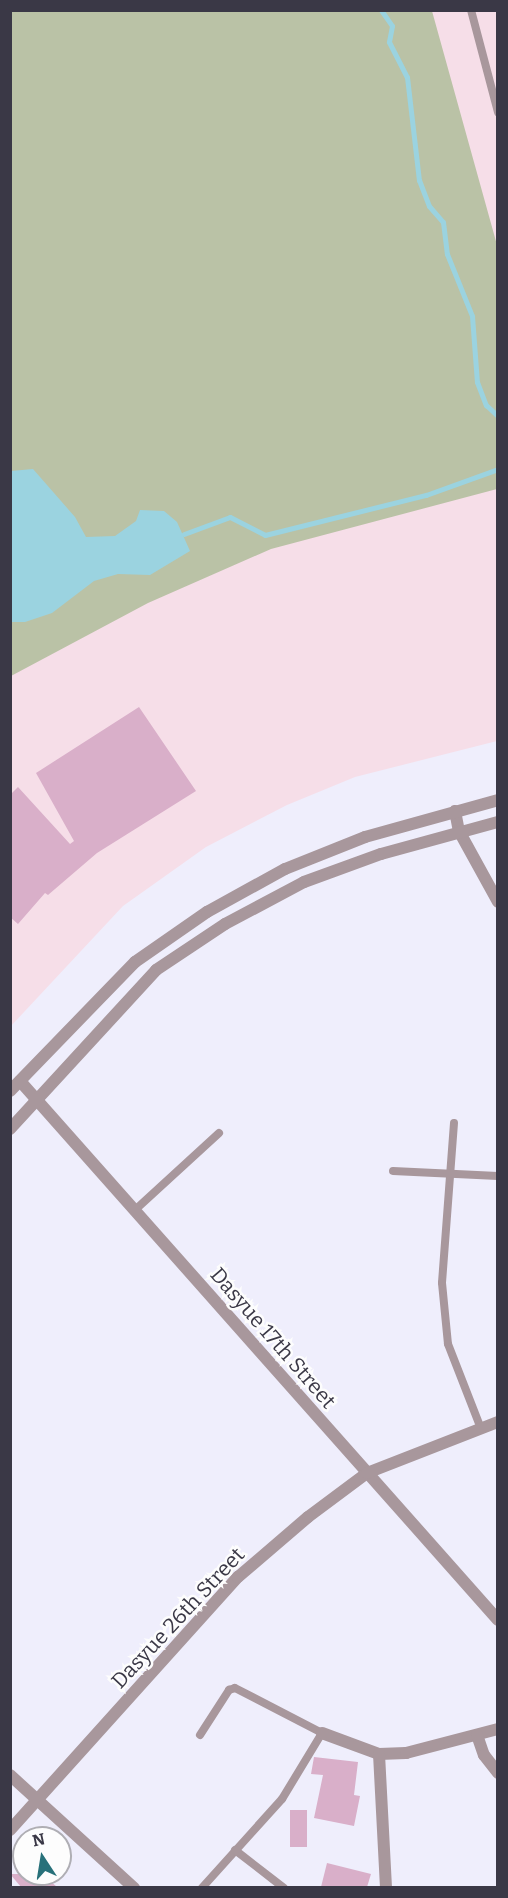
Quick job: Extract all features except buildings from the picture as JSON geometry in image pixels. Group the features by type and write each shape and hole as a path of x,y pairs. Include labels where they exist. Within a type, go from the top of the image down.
{"street":[{"path":"10,1091 135,962 207,912 285,869 365,837 454,811 498,801"},
{"path":"454,811 459,831 498,902"},
{"path":"10,1129 156,970 225,924 304,882 459,831 498,822"},
{"name":"Dasyue 17th Street","path":"20,1081 498,1620"},
{"name":"Dasyue 26th Street","path":"10,1830 238,1577 308,1517 367,1473 480,1426 498,1422"},
{"path":"322,1733 379,1754 406,1753 498,1729"},
{"path":"477,1735 484,1755 498,1773"},
{"path":"379,1754 386,1887"},
{"path":"10,1775 134,1887"}],"lane":[{"path":"471,10 498,111"},
{"path":"454,1124 441,1283 448,1344 480,1426"},
{"path":"135,1210 219,1133"},
{"path":"393,1171 450,1177 498,1176"},
{"path":"200,1735 228,1690 235,1688 322,1733 293,1785 202,1887"},
{"path":"235,1850 284,1887"}],"shaded area":[{"path":"11,11 497,11 497,741 355,777 287,805 206,847 123,906 11,1026"}],"green space":[{"path":"11,11 432,11 497,245 497,489 271,549 148,603 11,676"}],"water":[{"path":"33,469 75,517 86,537 115,536 136,521 140,510 164,511 177,522 190,551 150,575 118,574 94,581 52,613 25,622 11,622 11,471"}],"waterway":[{"path":"381,10 392,26 389,42 407,77 419,180 429,206 443,222 447,254 472,316 477,382 486,405 498,416"},
{"path":"184,534 230,517 265,535 426,495 498,469"}]}
